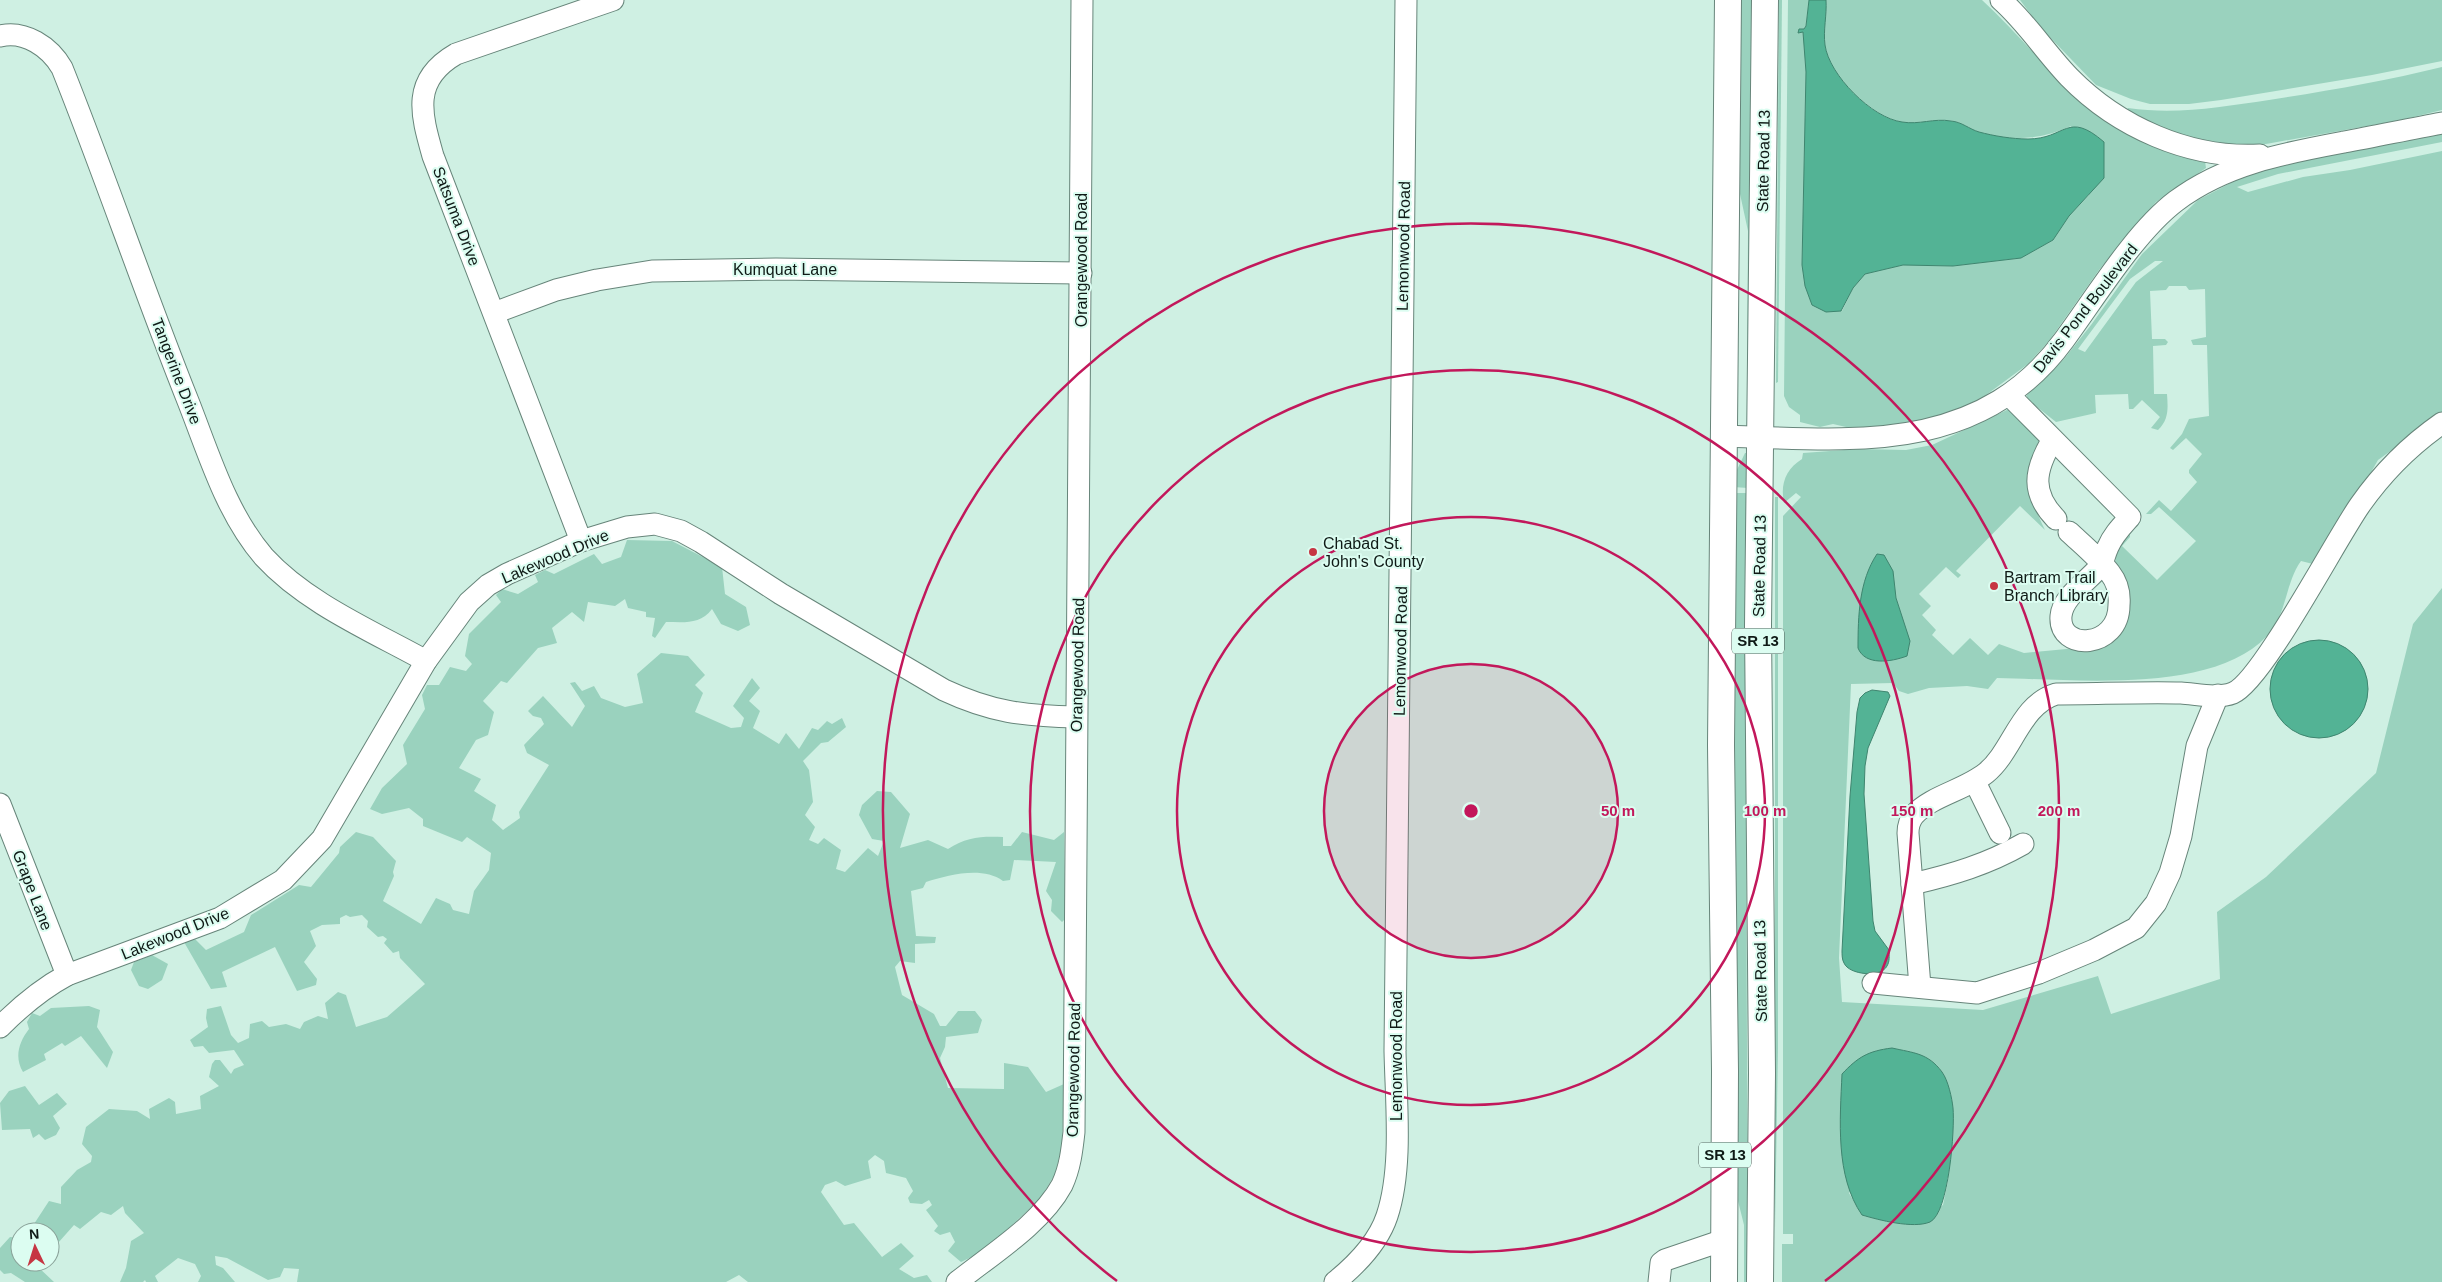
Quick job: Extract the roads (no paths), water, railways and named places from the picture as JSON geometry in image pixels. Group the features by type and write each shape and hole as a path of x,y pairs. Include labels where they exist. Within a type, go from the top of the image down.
{"main road":[{"name":"SR 13","path":"1724,1282 1725,1071 1721,745 1728,0"},
{"name":"State Road 13","path":"1760,1282 1762,1073 1758,754 1765,0"}],"street":[{"name":"Satsuma Drive","path":"581,541 433,156 423,118 422,103 425,88 434,71 444,61 456,54 613,0"},
{"name":"Orangewood Road","path":"957,1282 1032,1222 1049,1205 1063,1183 1071,1160 1074,1132 1082,0"},
{"name":"Lemonwood Road","path":"1335,1282 1366,1252 1387,1216 1394,1179 1396,1141 1395,1051 1406,0"},
{"name":"Davis Pond Boulevard","path":"2001,0 2031,30 2069,76 2117,115 2138,128 2198,150 2224,154 2285,153"},
{"name":"Tangerine Drive","path":"0,36 22,36 38,43 52,54 62,68 222,488 245,529 264,556 288,580 308,595 426,661"},
{"name":"Davis Pond Boulevard","path":"1723,436 1876,438 1912,434 1942,427 2009,395 2037,372 2061,344 2144,233 2176,201 2225,173 2255,161 2285,153 2442,123"},
{"name":"Kumquat Lane","path":"494,312 556,290 597,280 669,270 776,269 1081,273"},
{"path":"2009,395 2052,441 2130,517 2114,535 2102,564 2046,508 2039,494 2038,478 2042,458 2052,441"},
{"path":"1920,986 1908,833 1909,823 1914,815 1942,798 1975,782 1990,770 2031,711 2047,697 2056,694 2141,693 2218,695 2234,692 2247,682 2280,636 2358,507 2378,481 2393,462 2442,423"},
{"name":"Lakewood Drive","path":"0,1027 19,1007 43,988 66,975 220,918 283,880 322,839 426,661 470,602 488,585 581,541 627,527 655,524 681,531 702,542 781,594 952,694 1004,712 1035,716 1076,717"},
{"path":"1874,983 1977,993 2038,973 2094,950 2136,928 2156,903 2170,873 2182,836 2197,746 2218,695"},
{"path":"1975,782 2000,833"},
{"name":"Grape Lane","path":"0,804 66,975"},
{"path":"1912,884 1976,867 2023,844"},
{"path":"1659,1282 1660,1263 1724,1240"}],"place":[{"name":"Chabad St. John's County","path":"1313,552"},
{"name":"Bartram Trail Branch Library","path":"1994,586"}]}
